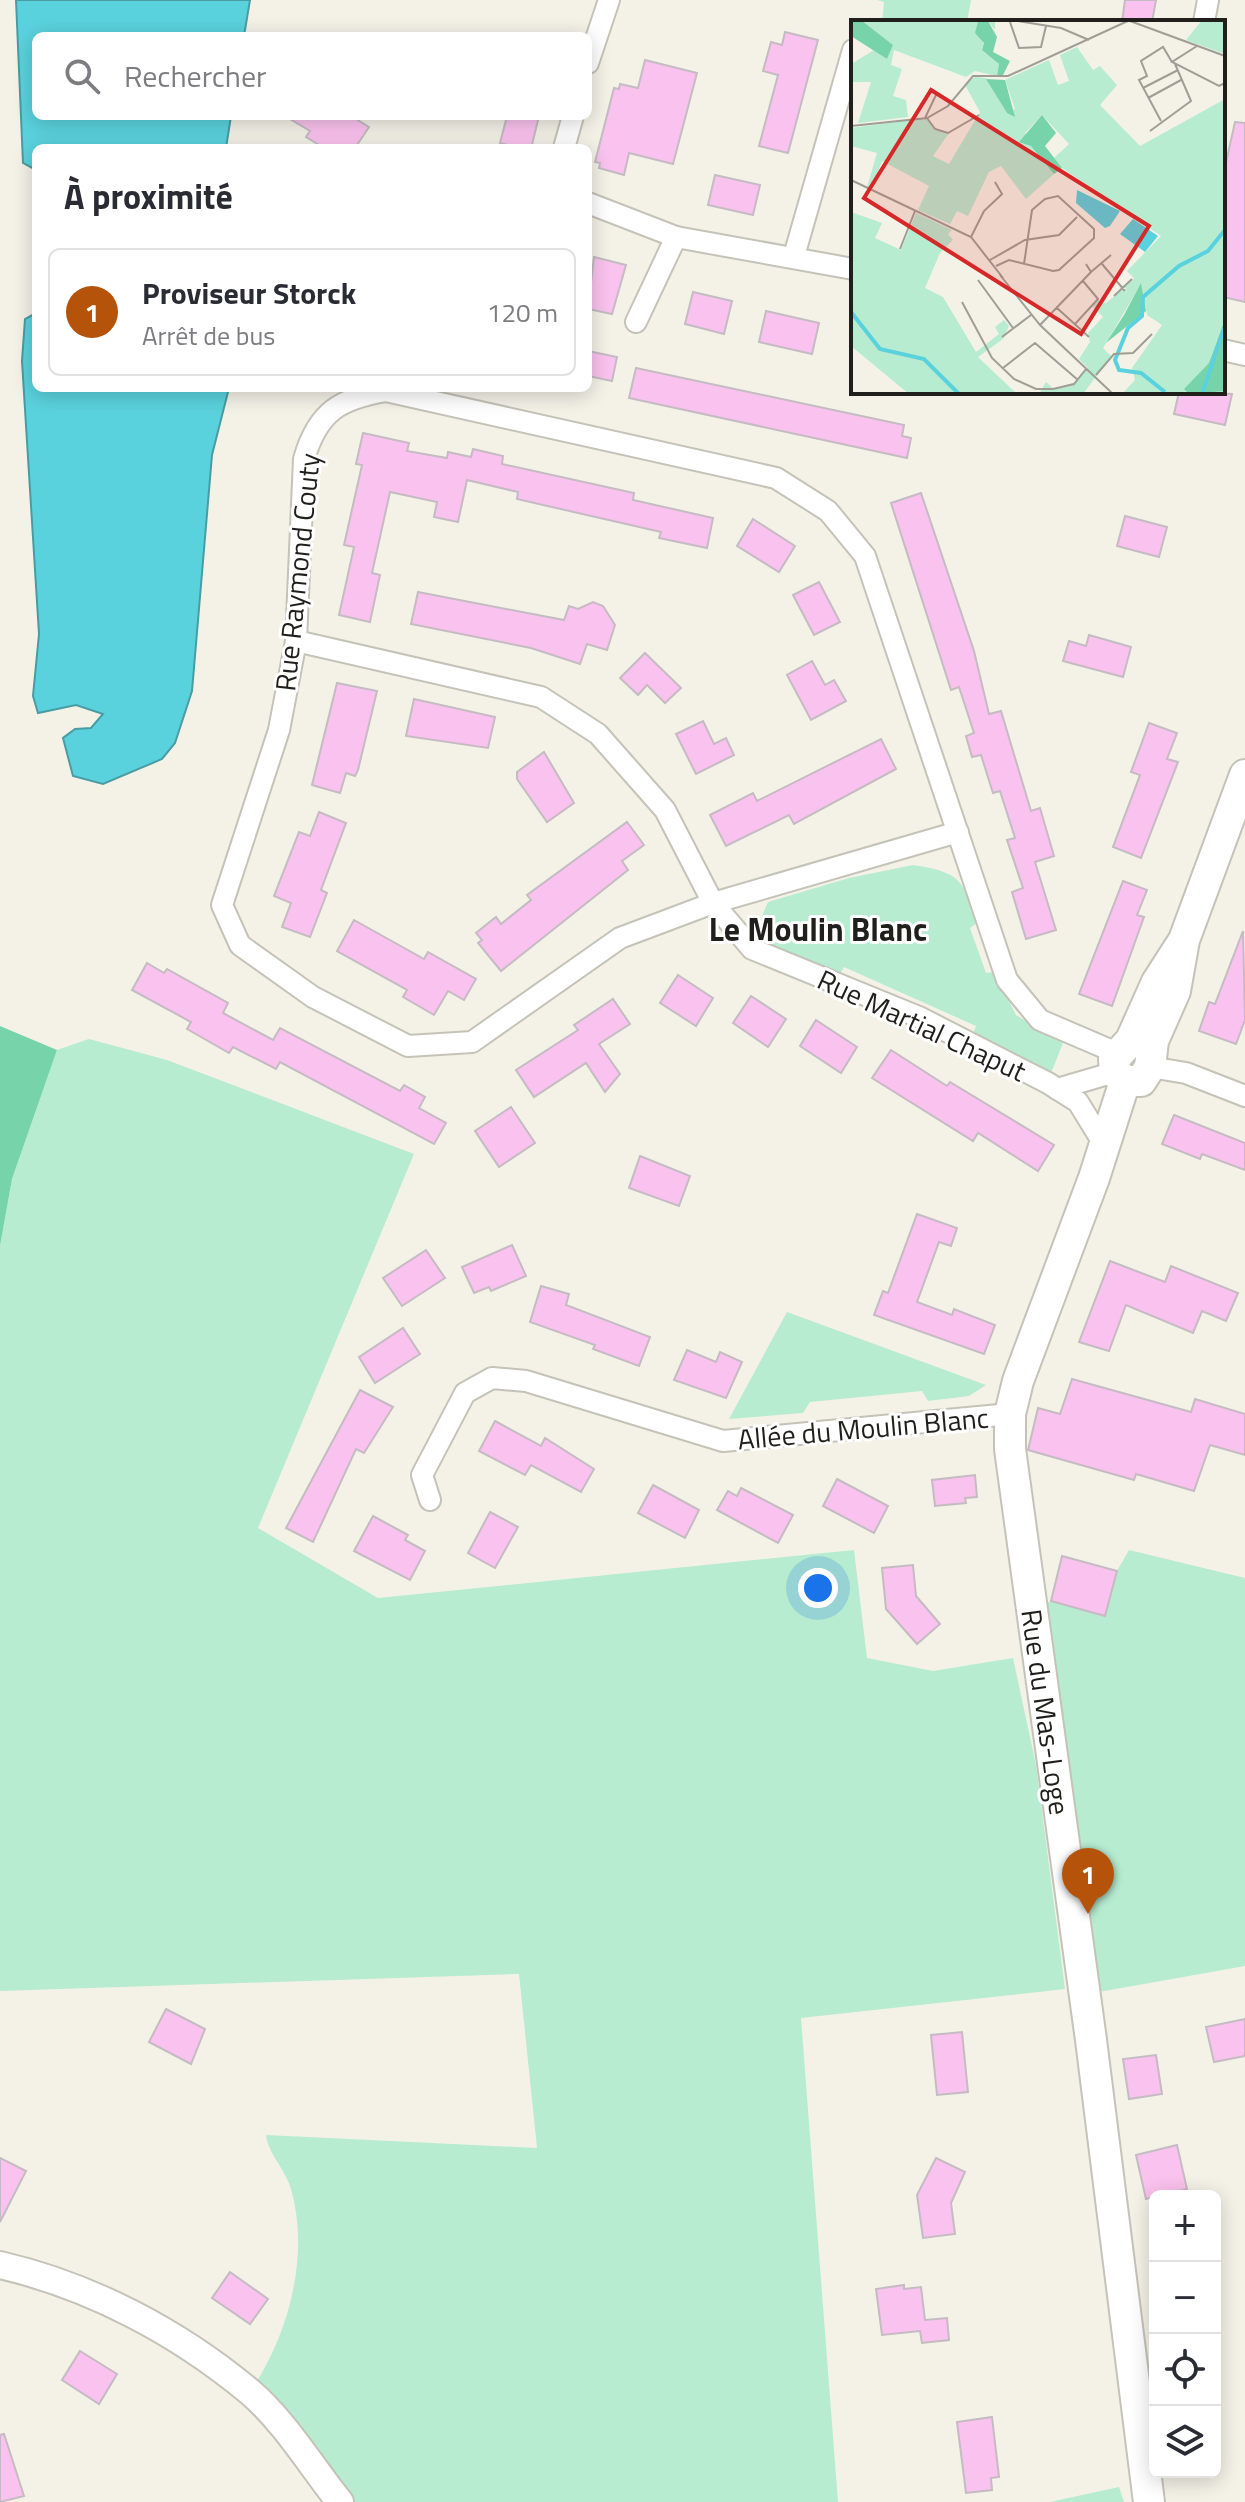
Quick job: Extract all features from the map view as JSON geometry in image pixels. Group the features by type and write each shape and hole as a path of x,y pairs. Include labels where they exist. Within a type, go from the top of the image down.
{"main road":[{"name":"Rue du Mas-Loge","path":"1149,2502 1109,2171 1010,1449 1010,1414 1025,1357 1105,1146 1137,1030 1157,982 1184,940 1245,775"}],"street":[{"path":"592,51 609,0"},
{"path":"1204,20 1208,0"},
{"path":"794,256 851,57"},
{"path":"565,144 572,120"},
{"path":"592,205 676,237 851,269"},
{"path":"636,322 676,237"},
{"path":"1225,350 1245,355"},
{"name":"Rue Raymond Couty","path":"381,392 354,397 327,414 311,436 304,459 296,641 279,730 222,905 240,945 313,997 408,1046 472,1042 620,938 713,903 958,832"},
{"name":"Rue Raymond Couty","path":"390,392 776,478 828,511 865,556 1007,980 1040,1020 1130,1063"},
{"name":"Rue Martial Chaput","path":"296,641 541,697 598,734 665,810 713,903 752,949 919,1017 1057,1089 1078,1102 1105,1146"},
{"path":"1130,1063 1186,1073 1245,1096"},
{"name":"Rue Martial Chaput","path":"1057,1089 1130,1063"},
{"name":"Allée du Moulin Blanc","path":"430,1500 422,1475 465,1393 492,1378 526,1381 723,1441 1010,1414"},
{"path":"0,2265 95,2295 174,2338 250,2392 340,2502"}],"green space":[{"path":"877,0 971,0 967,20 882,20 884,2"},
{"path":"913,865 941,871 958,880 977,923 970,928 986,973 994,972 1016,1015 1063,1043 1051,1073 973,1034 976,1026 844,967 840,974 761,940 759,923 768,902 849,878"},
{"path":"0,1026 57,1050 12,1179 0,1246"},
{"path":"89,1039 167,1060 414,1154 258,1528 378,1598 854,1550 867,1658 933,1671 1013,1658 1036,1765 1065,1989 801,2018 838,2502 340,2502 250,2392 276,2345 297,2266 296,2212 290,2186 266,2135 537,2148 519,1974 0,1991 0,1246 12,1179 57,1050"},
{"path":"787,1312 986,1385 969,1396 928,1401 922,1391 810,1402 803,1413 729,1419"},
{"path":"1129,1550 1245,1578 1245,1966 1099,1992 1047,1603 1051,1601 1104,1616 1117,1571"},
{"path":"1119,2487 1124,2502 1050,2502"}],"water":[{"path":"16,0 250,0 245,32 32,32 32,120 230,120 227,144 32,144 32,168 23,163"},
{"path":"32,315 32,392 228,392 212,455 192,691 175,743 162,759 103,784 73,776 63,738 75,729 91,728 103,714 76,705 38,713 33,696 39,634 22,361 25,319"}],"building":[{"path":"1125,0 1156,0 1152,20 1122,20"},
{"path":"785,32 818,40 788,153 759,146 778,75 763,71 771,42 782,45"},
{"path":"645,60 697,73 673,164 629,153 624,175 599,168 600,163 595,162 614,88 619,89 620,84 638,88"},
{"path":"292,120 358,120 369,127 358,144 317,144 306,137 310,131"},
{"path":"506,120 538,120 532,144 500,143"},
{"path":"1235,122 1245,123 1245,302 1225,297 1225,167"},
{"path":"715,175 760,185 753,215 708,205"},
{"path":"594,257 626,265 612,314 592,310"},
{"path":"693,292 732,301 724,334 685,324"},
{"path":"766,311 819,323 812,354 759,342"},
{"path":"592,352 617,357 612,381 592,377"},
{"path":"636,368 904,425 902,436 911,438 907,458 629,398"},
{"path":"1179,394 1232,394 1225,425 1174,414"},
{"path":"363,433 409,443 407,451 447,458 448,452 471,457 473,449 503,456 502,464 634,493 633,500 713,518 707,548 659,538 661,532 517,499 518,492 467,480 458,522 434,517 437,502 390,492 372,573 380,575 370,622 339,615 354,547 344,545 362,465 356,464"},
{"path":"921,493 974,651 989,714 1001,711 1031,811 1040,808 1054,856 1035,862 1056,930 1026,939 1012,892 1023,888 1007,840 1015,838 1000,791 993,793 981,755 972,757 966,736 974,733 959,687 951,690 891,503"},
{"path":"1125,516 1167,527 1159,557 1117,546"},
{"path":"753,519 795,546 779,572 737,546"},
{"path":"819,582 840,622 814,635 793,595"},
{"path":"418,592 564,620 569,606 578,609 593,602 603,606 615,625 607,650 587,644 580,664 531,648 411,624"},
{"path":"1089,635 1131,647 1123,677 1063,661 1069,641 1086,646"},
{"path":"645,653 681,688 665,703 647,685 638,695 620,678"},
{"path":"812,661 825,685 834,680 846,701 811,720 787,675"},
{"path":"337,683 377,691 358,770 355,776 346,773 340,793 312,785"},
{"path":"414,699 495,717 488,748 406,736"},
{"path":"703,721 714,744 726,738 734,755 696,774 676,734"},
{"path":"1149,723 1177,733 1167,759 1178,762 1141,858 1113,847 1140,775 1131,772"},
{"path":"881,739 896,769 794,824 789,815 726,846 710,815 753,793 757,801"},
{"path":"544,752 574,803 547,822 517,779 517,772"},
{"path":"319,812 346,823 321,890 327,893 310,937 282,927 291,903 274,896 299,832 310,836"},
{"path":"627,822 644,845 622,861 628,870 501,971 478,943 482,940 476,933 496,917 501,924 531,900 527,895"},
{"path":"1123,881 1147,890 1137,915 1144,917 1112,1006 1079,994"},
{"path":"354,920 424,959 428,952 476,979 464,1000 448,991 434,1015 403,997 407,990 337,951"},
{"path":"1243,931 1245,1020 1236,1044 1199,1031 1209,1002 1215,1004"},
{"path":"147,963 164,973 167,969 228,1003 223,1013 273,1040 280,1028 400,1091 404,1085 425,1097 419,1108 446,1123 434,1144 280,1062 276,1069 233,1047 229,1053 187,1029 191,1022 132,990"},
{"path":"678,975 713,998 696,1026 660,1003"},
{"path":"751,996 786,1019 768,1047 733,1023"},
{"path":"613,999 630,1024 599,1044 620,1074 605,1092 586,1063 534,1097 516,1070 578,1030 574,1025"},
{"path":"816,1020 857,1047 841,1073 800,1046"},
{"path":"891,1050 947,1086 950,1082 1054,1145 1038,1171 978,1133 973,1141 872,1078"},
{"path":"511,1107 535,1143 499,1167 475,1131"},
{"path":"1174,1115 1245,1143 1245,1170 1202,1154 1200,1159 1162,1144"},
{"path":"640,1156 690,1176 679,1206 629,1188"},
{"path":"917,1214 957,1228 951,1246 939,1242 917,1302 952,1315 954,1309 995,1325 984,1354 874,1315 883,1291 888,1293"},
{"path":"512,1245 526,1276 491,1291 489,1287 474,1293 462,1267"},
{"path":"426,1250 445,1278 402,1306 383,1278"},
{"path":"1110,1261 1165,1282 1171,1266 1238,1293 1226,1321 1202,1311 1193,1333 1126,1305 1109,1351 1079,1342"},
{"path":"541,1286 569,1294 566,1305 650,1337 639,1366 593,1349 595,1345 530,1322"},
{"path":"403,1328 420,1354 375,1383 359,1357"},
{"path":"687,1350 716,1362 720,1352 742,1362 726,1398 674,1380"},
{"path":"1072,1379 1191,1412 1195,1399 1245,1414 1245,1455 1210,1445 1194,1491 1136,1474 1134,1480 1028,1450 1038,1408 1060,1414"},
{"path":"360,1390 393,1407 364,1453 356,1449 313,1542 286,1528"},
{"path":"495,1421 541,1446 545,1438 594,1469 581,1492 531,1465 525,1475 479,1451"},
{"path":"975,1475 977,1497 965,1498 966,1503 935,1506 932,1480"},
{"path":"837,1479 888,1506 874,1533 823,1506"},
{"path":"653,1485 699,1510 685,1538 638,1513"},
{"path":"741,1488 793,1515 778,1543 717,1510 728,1491 737,1496"},
{"path":"490,1512 518,1527 495,1568 468,1553"},
{"path":"373,1516 408,1535 405,1540 425,1551 410,1580 354,1551"},
{"path":"1062,1556 1117,1571 1105,1616 1051,1601"},
{"path":"913,1565 916,1596 940,1624 917,1644 886,1609 882,1568"},
{"path":"166,2009 205,2029 191,2064 149,2042"},
{"path":"1245,2019 1245,2056 1214,2062 1206,2027"},
{"path":"962,2032 968,2092 937,2095 931,2035"},
{"path":"1156,2055 1162,2094 1129,2099 1123,2059"},
{"path":"1177,2145 1187,2189 1149,2190 1149,2198 1146,2199 1136,2155"},
{"path":"0,2158 26,2171 0,2222"},
{"path":"936,2158 965,2172 951,2203 955,2234 923,2238 917,2195"},
{"path":"230,2272 268,2299 250,2324 212,2298"},
{"path":"904,2285 904,2289 921,2287 925,2320 947,2318 949,2340 922,2343 920,2331 882,2335 876,2289"},
{"path":"80,2351 117,2374 99,2404 62,2380"},
{"path":"992,2417 999,2477 991,2478 992,2490 966,2493 957,2422"},
{"path":"4,2434 24,2496 0,2502 0,2435"}],"place":[{"name":"Proviseur Storck","path":"1088,1914"}],"district":[{"name":"Le Moulin Blanc","path":"818,929"}]}
